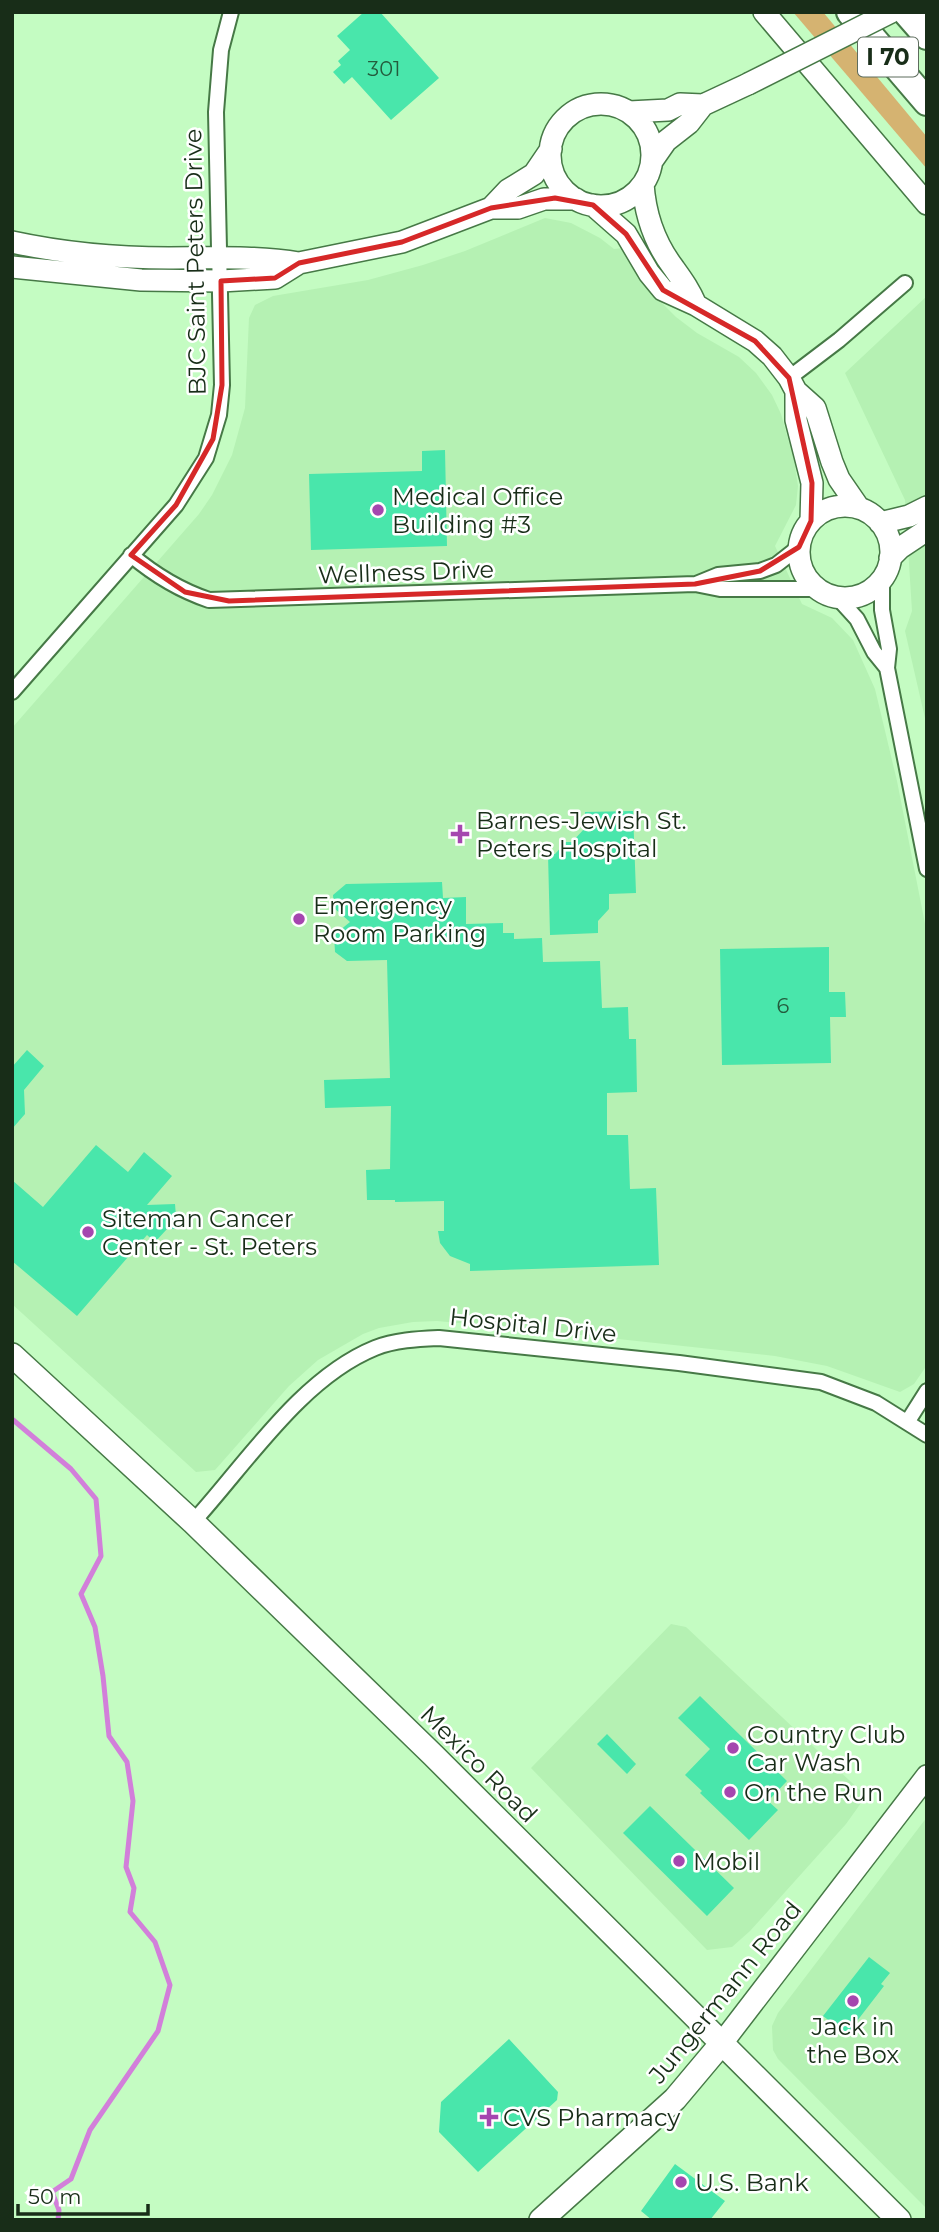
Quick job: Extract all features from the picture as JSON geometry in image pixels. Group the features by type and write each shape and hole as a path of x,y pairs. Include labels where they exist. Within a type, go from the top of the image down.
{"highway":[{"name":"I 70","path":"850,12 927,102"},
{"name":"I 70","path":"906,12 927,36"}],"main road":[{"name":"Mexico Road","path":"12,1354 193,1522 433,1755 899,2220"},
{"name":"Jungermann Road","path":"541,2220 675,2099 722,2043"}],"street":[{"name":"BJC Saint Peters Drive","path":"12,692 176,505 206,458 213,439 222,385 216,112 222,50 231,12"},
{"path":"764,12 927,204"},
{"path":"12,267 141,279 221,281 275,278 299,263 402,242 491,208 518,208 544,199 616,204 627,199 643,184 652,161 666,141 689,123 703,105 891,12"},
{"path":"491,208 508,190 534,174 551,149 562,122 581,108 604,104 629,112 668,110 680,104 703,105"},
{"path":"629,112 644,127 649,137 652,161"},
{"path":"551,149 552,166 562,187 626,234 649,273 663,290 695,305 755,341 772,356 792,385 816,408 839,479 859,509"},
{"path":"643,184 644,204 653,232 673,267 686,283 695,305"},
{"path":"12,242 101,255 268,258 299,263"},
{"path":"792,385 839,340 905,284"},
{"path":"792,385 796,420 812,484 811,521"},
{"path":"882,579 870,591 859,596 837,597 817,589 803,572 800,561 801,538 811,521 832,508 844,506 859,509 876,518 889,538 890,558 882,579 882,610 889,649 887,668 927,869"},
{"path":"880,523 909,516 927,507"},
{"path":"890,558 927,530"},
{"name":"Wellness Drive","path":"695,584 718,575 760,571 776,565 799,547"},
{"name":"Wellness Drive","path":"131,555 156,576 185,592 209,600 695,584 720,589 817,589"},
{"path":"837,597 857,619 874,652 887,668"},
{"name":"Hospital Drive","path":"193,1522 311,1389 348,1361 397,1342 439,1338 781,1375 821,1382 847,1390 908,1421 927,1435"},
{"path":"908,1421 927,1391"},
{"name":"Jungermann Road","path":"722,2043 927,1776"}],"highlighted area":[{"path":"555,198 593,205 626,234 663,290 755,341 789,378 812,483 811,521 799,547 760,571 695,584 229,601 185,592 131,555 176,505 213,439 222,385 221,281 275,278 299,263 402,242 491,208"}],"shaded area":[{"path":"793,12 823,12 927,137 927,169"},
{"name":"Barnes-Jewish St. Peters Hospital","path":"545,218 571,223 600,238 614,249 624,248 654,295 676,317 697,333 739,357 756,373 772,395 781,414 798,486 796,505 775,546 802,604 832,618 853,640 875,689 897,781 927,934 927,1365 914,1384 900,1392 827,1366 775,1356 535,1330 437,1321 413,1322 379,1328 363,1334 318,1360 289,1386 215,1470 196,1472 12,1304 12,728 199,514 212,495 232,455 245,408 249,318 255,305 273,296 368,280 423,265"},
{"path":"927,296 927,727 905,631 912,611 905,500 845,373"},
{"path":"671,1624 686,1627 866,1796 846,1824 750,1931 732,1947 707,1950 531,1768"},
{"path":"927,1817 927,2209 778,2059 773,2050 772,2026 778,2013"}],"building":[{"path":"364,12 380,12 439,78 391,120 352,77 344,84 333,72 341,65 338,61 350,50 337,36"},
{"name":"Medical Office Building #3","path":"445,450 447,546 311,550 309,474 422,471 422,451"},
{"path":"633,811 636,893 609,894 609,909 598,921 598,933 550,935 548,854 555,854 585,828 585,812"},
{"path":"442,882 443,898 466,897 466,924 503,923 503,933 514,933 514,939 542,938 543,962 600,961 602,1008 628,1007 629,1039 636,1039 637,1092 607,1093 607,1135 628,1135 630,1189 656,1188 659,1265 470,1271 470,1264 450,1256 440,1243 438,1231 444,1231 444,1201 367,1200 366,1170 390,1169 391,1106 325,1108 324,1080 390,1078 387,960 347,961 335,952 334,935 350,922 334,908 333,895 346,884"},
{"path":"829,947 829,992 845,992 846,1017 830,1017 831,1063 722,1065 720,949"},
{"path":"27,1050 44,1066 24,1090 25,1114 12,1129 12,1067"},
{"name":"Siteman Cancer Center - St. Peters","path":"96,1145 128,1172 144,1152 172,1176 147,1205 175,1204 177,1229 167,1229 155,1242 147,1235 77,1316 12,1261 12,1180 43,1207"},
{"path":"700,1696 787,1781 768,1801 778,1810 749,1840 685,1775 710,1749 678,1718"},
{"path":"607,1734 636,1764 627,1774 597,1744"},
{"name":"Mobil","path":"650,1806 734,1888 707,1916 623,1833"},
{"name":"Jack in the Box","path":"869,1957 890,1973 881,1984 884,1986 847,2034 823,2016"},
{"name":"CVS Pharmacy","path":"509,2039 558,2092 557,2100 478,2172 439,2132 441,2102"},
{"name":"U.S. Bank","path":"675,2164 725,2201 710,2220 652,2220 641,2211"}],"waterway":[{"path":"12,1419 71,1469 96,1499 101,1556 81,1594 95,1627 109,1736 127,1762 133,1801 126,1867 134,1888 130,1912 155,1942 170,1985 158,2031 90,2130 71,2179 52,2192 59,2210 58,2220"}],"place":[{"name":"Medical Office Building #3","path":"378,510"},
{"name":"Barnes-Jewish St. Peters Hospital","path":"460,834"},
{"name":"Emergency Room Parking","path":"299,919"},
{"name":"Siteman Cancer Center - St. Peters","path":"88,1232"},
{"name":"Country Club Car Wash","path":"733,1748"},
{"name":"On the Run","path":"730,1792"},
{"name":"Mobil","path":"679,1861"},
{"name":"Jack in the Box","path":"853,2001"},
{"name":"CVS Pharmacy","path":"489,2117"},
{"name":"U.S. Bank","path":"681,2182"}]}
